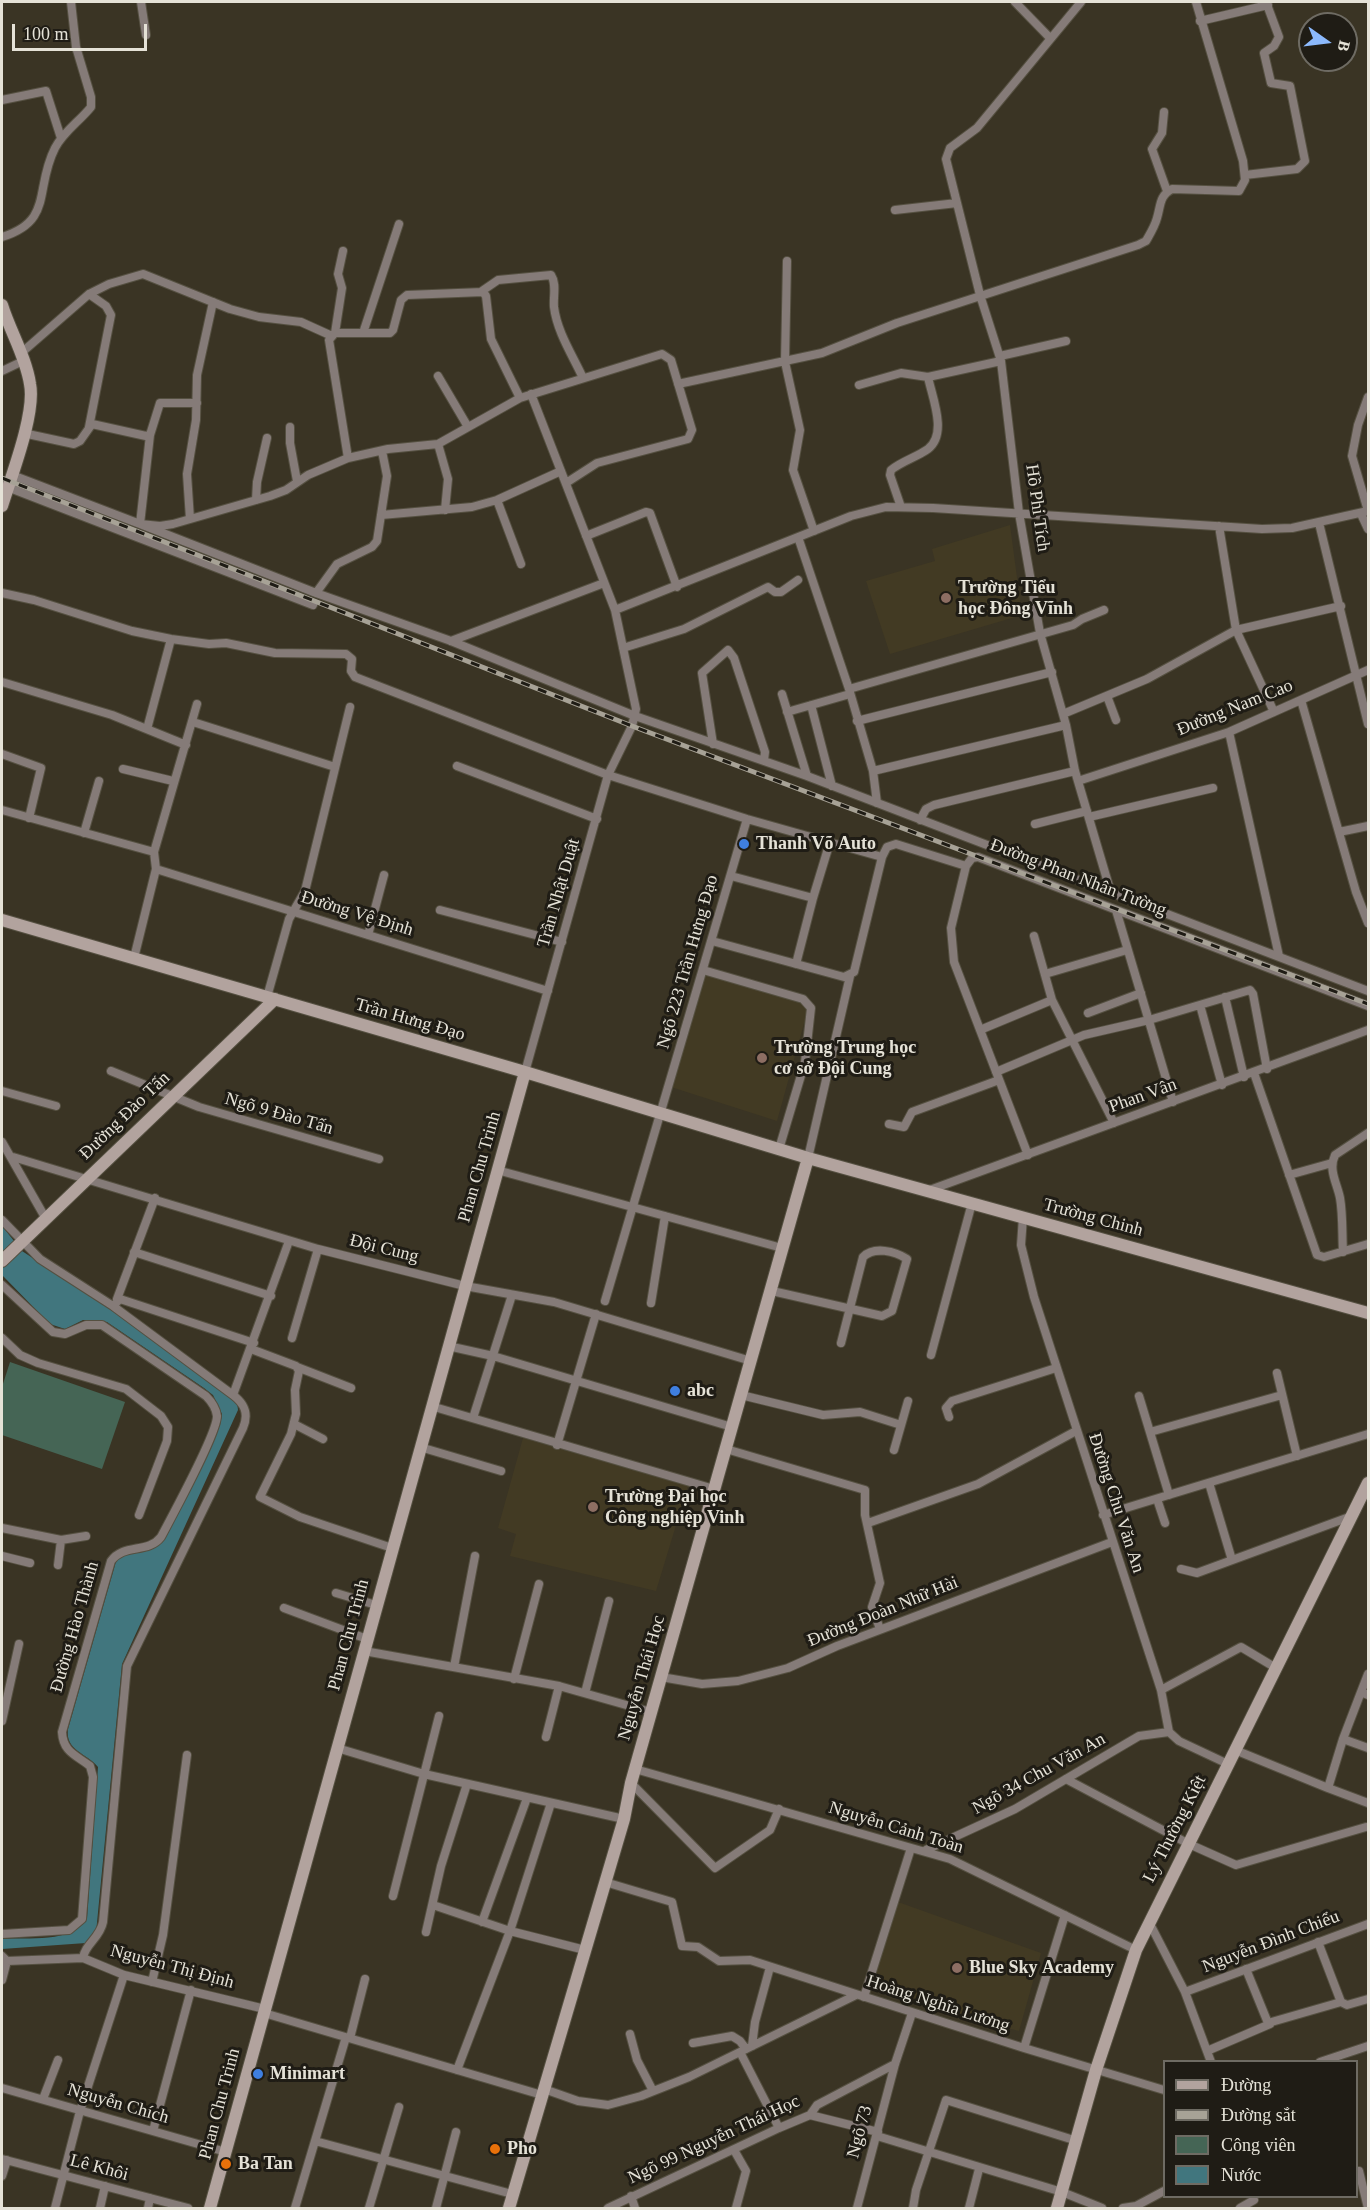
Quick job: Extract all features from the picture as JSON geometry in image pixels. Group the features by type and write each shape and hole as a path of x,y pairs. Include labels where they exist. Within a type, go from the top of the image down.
{"street":[{"path":"2,237 19,232 32,221 48,164 61,138 72,124 89,110 92,104 76,47 71,2"},
{"path":"141,2 146,35"},
{"path":"1015,2 1050,38 1081,2"},
{"path":"678,384 822,353 897,322 1146,241 1157,219 1160,202 1167,191 1180,188 1234,192 1242,187 1245,175 1243,161 1196,2"},
{"path":"1200,21 1267,3 1279,37 1274,46 1264,53 1264,59 1271,83 1290,86 1305,161 1297,169 1245,175"},
{"name":"Hồ Phi Tích","path":"1050,38 977,128 950,148 947,162 980,295 1001,359 1020,513 1040,633 1066,725 1075,771 1110,893"},
{"path":"2,100 46,91 61,138"},
{"path":"1164,112 1162,133 1152,149 1167,191"},
{"path":"895,210 957,204"},
{"path":"363,333 399,224"},
{"path":"343,251 338,274 342,288 333,334 329,342 348,458"},
{"path":"786,261 785,362 800,430 793,470 814,531"},
{"path":"2,371 21,358 89,294 109,284 143,274 213,302 259,317 301,322 333,334 391,332 401,300 407,295 482,291 498,280 551,274 554,280 554,308 559,326 583,378"},
{"path":"482,291 486,296 491,339 520,398"},
{"path":"23,433 74,444 80,441 89,427 111,315 105,306 89,294"},
{"path":"190,519 187,474 197,403 197,375 213,302"},
{"path":"2,305 31,390 23,433 7,482 2,506"},
{"path":"859,384 901,373 928,377 1066,341"},
{"path":"140,524 160,526 256,500 286,490 297,481 348,458 438,444 520,398 664,354 671,360 692,430 688,439 597,464 566,483"},
{"path":"438,376 468,428"},
{"path":"901,507 891,470 933,445 938,430 928,377"},
{"path":"531,394 615,610 636,709 635,716"},
{"path":"1368,397 1358,425 1352,456 1368,529"},
{"path":"140,524 150,435 159,403 197,403"},
{"path":"89,427 96,425 138,436 150,435"},
{"path":"290,427 291,449 297,481"},
{"path":"256,500 257,482 267,438"},
{"path":"438,444 448,479 446,510"},
{"path":"316,593 337,564 375,545 387,476 382,451"},
{"path":"381,515 472,507 497,500 561,471"},
{"path":"7,482 140,524 316,593 451,641 635,716 807,776 1368,991"},
{"path":"7,482 313,605"},
{"path":"497,500 521,564"},
{"path":"615,610 851,516 886,507 1020,513 1262,529 1319,523 1366,512"},
{"path":"586,536 646,512 650,513 677,587"},
{"path":"1319,523 1368,724"},
{"path":"1219,526 1236,630 1274,712"},
{"path":"798,537 873,771 877,803"},
{"path":"623,648 684,629 768,587 778,594 798,580"},
{"path":"451,641 604,583"},
{"path":"2,594 33,600 132,631 171,639 209,644 226,643 287,654 346,654 352,659 351,671 355,677 608,775 747,819 882,857 854,972 850,976 808,1158"},
{"path":"1063,714 1147,679 1236,630 1341,606"},
{"path":"787,712 1040,633 1073,625 1082,618 1104,610"},
{"path":"147,729 171,639"},
{"path":"713,744 702,673 728,650 732,653 765,752 764,760"},
{"name":"Đường Nam Cao","path":"1078,781 1229,732 1368,670"},
{"path":"857,722 1052,672"},
{"path":"2,682 83,705 186,745"},
{"path":"782,694 807,776"},
{"path":"1107,696 1116,720"},
{"path":"1301,700 1356,892 1368,923"},
{"path":"134,958 156,869 154,852 197,704"},
{"path":"811,705 832,786"},
{"path":"271,998 289,919 305,891 350,707"},
{"name":"Trần Nhật Duật","path":"525,1072 608,775 635,716"},
{"path":"193,722 335,767"},
{"path":"873,771 1066,725"},
{"path":"1229,732 1279,956"},
{"path":"2,754 41,768 29,818"},
{"path":"457,766 597,819"},
{"path":"123,769 173,781"},
{"path":"920,820 922,813 934,804 1075,771"},
{"path":"84,833 99,781"},
{"path":"1035,824 1213,788"},
{"path":"2,810 154,852"},
{"name":"Ngõ 223 Trần Hưng Đạo","path":"605,1301 747,819"},
{"path":"1340,832 1368,826"},
{"path":"795,964 830,842"},
{"name":"Đường Phan Nhân Tường","path":"882,857 887,847 896,844 966,867 972,858 978,857 1368,1006"},
{"path":"966,867 951,928 952,952 1028,1155"},
{"name":"Đường Vệ Định","path":"156,869 548,990"},
{"path":"368,935 384,875"},
{"path":"731,876 813,898"},
{"path":"440,910 562,942"},
{"path":"1116,910 1173,1102"},
{"name":"Trần Hưng Đạo","path":"2,920 525,1072 808,1158"},
{"path":"1034,936 1052,1000 1114,1124"},
{"path":"712,941 844,977 850,976"},
{"path":"1045,974 1128,950"},
{"path":"703,970 803,999 811,1008 805,1062 779,1149"},
{"path":"889,1124 904,1127 912,1112 998,1076 1084,1035 1149,1020 1247,990 1253,994 1267,1069"},
{"path":"1088,1013 1140,993"},
{"path":"1225,997 1245,1077"},
{"name":"Đường Đào Tấn","path":"2,1261 271,998"},
{"path":"980,1030 1052,1000"},
{"path":"1200,1005 1222,1085"},
{"name":"Phan Vân","path":"927,1191 1267,1069 1368,1030"},
{"name":"Ngõ 9 Đào Tấn","path":"111,1071 171,1097 272,1130 379,1159"},
{"name":"Phan Chu Trinh","path":"210,2208 525,1072"},
{"path":"1254,1073 1317,1255 1324,1257 1368,1244"},
{"path":"2,1091 56,1106"},
{"path":"1342,1252 1340,1199 1332,1163 1335,1155 1368,1133"},
{"path":"2,1142 13,1157 46,1219"},
{"name":"Đội Cung","path":"13,1157 155,1198 289,1241 465,1286 596,1314 751,1361"},
{"name":"Trường Chinh","path":"808,1158 1368,1313"},
{"name":"Nguyễn Thái Học","path":"509,2208 624,1819 635,1769 808,1158"},
{"path":"1289,1176 1332,1163"},
{"path":"498,1170 782,1248"},
{"path":"115,1302 155,1198"},
{"path":"931,1355 972,1203"},
{"path":"651,1302 664,1216"},
{"name":"Đường Chu Văn An","path":"1023,1217 1021,1245 1034,1297 1161,1690 1169,1732"},
{"path":"2,1220 19,1244 56,1270 115,1302 233,1395 245,1408 243,1428 127,1666 103,1922 100,1935 85,1951 83,1958"},
{"path":"233,1395 253,1346 289,1241"},
{"path":"292,1338 318,1249"},
{"path":"772,1291 850,1308 882,1316 891,1314 907,1259 884,1251 868,1252 863,1257 850,1308 841,1343"},
{"path":"134,1252 271,1296"},
{"name":"Đường Hào Thành","path":"2,1285 53,1332 68,1334 91,1324 111,1330 206,1396 217,1416 210,1439 161,1537 153,1546 120,1551 111,1561 62,1732 64,1746 73,1756 90,1766 93,1777 82,1919 69,1930 2,1934"},
{"path":"473,1418 512,1295"},
{"path":"115,1302 253,1346 297,1367 351,1388"},
{"path":"557,1445 596,1314"},
{"path":"2,1338 20,1355 38,1363 126,1389 161,1416 168,1427 167,1441 139,1515"},
{"path":"448,1346 493,1356 732,1428"},
{"path":"297,1367 299,1371 294,1390 294,1424 289,1440 260,1497 300,1517 392,1548"},
{"path":"949,1417 946,1408 952,1401 1056,1368"},
{"path":"1277,1373 1298,1456"},
{"path":"741,1395 823,1415 860,1412 901,1425"},
{"path":"1150,1432 1282,1395"},
{"path":"1139,1396 1169,1495"},
{"path":"894,1450 908,1401"},
{"path":"431,1406 714,1490"},
{"path":"294,1424 323,1439"},
{"path":"868,1523 978,1484 1076,1431"},
{"path":"1103,1515 1368,1434"},
{"path":"420,1447 501,1471"},
{"path":"726,1449 863,1488 866,1497 865,1515 880,1583 872,1607 880,1629"},
{"path":"1209,1483 1232,1560"},
{"name":"Lý Thường Kiệt","path":"1057,2208 1096,2070 1136,1950 1368,1483"},
{"path":"1157,1499 1165,1522"},
{"path":"1181,1569 1197,1572 1353,1515"},
{"path":"2,1528 61,1540 86,1536"},
{"path":"58,1565 61,1540"},
{"name":"Đường Đoàn Nhữ Hài","path":"661,1677 702,1684 764,1675 801,1664 837,1646 880,1629 1112,1542"},
{"path":"2,1556 30,1563"},
{"path":"454,1667 475,1556"},
{"path":"514,1678 539,1584"},
{"path":"336,1593 376,1605"},
{"path":"585,1693 609,1601"},
{"path":"284,1608 365,1645 454,1667 559,1686 651,1712"},
{"path":"2,1720 19,1644"},
{"path":"1161,1690 1241,1647 1276,1668"},
{"path":"1328,1788 1343,1739 1365,1694 1368,1674"},
{"path":"546,1737 559,1686"},
{"path":"393,1896 439,1716"},
{"path":"1169,1732 1179,1741 1228,1764"},
{"name":"Ngõ 34 Chu Văn An","path":"926,1850 1015,1809 1139,1736 1169,1732"},
{"path":"1343,1739 1368,1748"},
{"path":"337,1748 424,1774 624,1819"},
{"path":"1234,1750 1368,1803"},
{"path":"152,1982 163,1935 187,1755"},
{"name":"Nguyễn Cảnh Toàn","path":"635,1769 911,1848 926,1850 950,1859 1136,1950"},
{"path":"1066,1779 1232,1864 1241,1864 1366,1827"},
{"path":"426,1932 434,1905 441,1866 467,1784"},
{"path":"631,1784 716,1868 770,1830 778,1809"},
{"path":"482,1922 527,1798"},
{"path":"457,2070 510,1931 551,1803"},
{"path":"860,1996 911,1848"},
{"name":"Hoàng Nghĩa Lương","path":"605,1882 672,1902 681,1946 698,1947 718,1961 750,1960 912,2013 1163,2090"},
{"path":"434,1905 510,1931 585,1950"},
{"path":"1024,2048 1065,1916"},
{"path":"1149,1921 1185,1992 1210,2060"},
{"name":"Nguyễn Đình Chiểu","path":"1185,1992 1368,1924"},
{"path":"1318,1942 1341,2001 1347,2006 1368,1999"},
{"name":"Nguyễn Thị Định","path":"4,1959 83,1958 124,1975 191,1990 457,2070 543,2092 608,2105 653,2091 860,1996"},
{"path":"2,1980 4,1959"},
{"path":"746,2049 770,1967"},
{"path":"1246,1969 1265,2022 1270,2024"},
{"path":"55,2208 80,2111 124,1975"},
{"path":"295,2208 365,1979"},
{"path":"153,2131 191,1990"},
{"path":"1207,2051 1270,2024 1341,2001"},
{"name":"Ngõ 73","path":"857,2208 895,2064 912,2013"},
{"path":"630,2034 637,2060 653,2091"},
{"path":"693,2043 732,2036 741,2041 779,2128"},
{"path":"1323,2060 1368,2046"},
{"path":"43,2099 58,2060"},
{"name":"Ngõ 99 Nguyễn Thái Học","path":"608,2208 810,2115 817,2105 895,2064"},
{"name":"Nguyễn Chích","path":"2,2088 226,2152"},
{"path":"913,2208 946,2100 1077,2141"},
{"path":"369,2208 399,2108"},
{"path":"810,2115 877,2134 979,2169 1062,2192 1102,2208"},
{"path":"436,2208 456,2132"},
{"path":"315,2141 512,2194"},
{"path":"734,2150 746,2171 736,2208"},
{"path":"2,2176 4,2160"},
{"name":"Lê Khôi","path":"4,2160 188,2208"},
{"path":"969,2208 979,2169"},
{"path":"1359,2171 1368,2208"},
{"path":"99,2208 105,2186"},
{"path":"1123,2208 1136,2206 1163,2192"},
{"path":"631,2196 635,2208"},
{"path":"148,2208 150,2198"},
{"path":"1240,2208 1255,2202"}],"shaded area":[{"name":"Trường Tiểu học Đông Vĩnh","path":"1010,525 1022,615 890,654 866,581 935,561 932,549"},
{"path":"705,974 801,1001 808,1009 777,1121 671,1087"},
{"name":"Trường Đại học Công nghiệp Vinh","path":"523,1438 688,1486 656,1591 510,1556 516,1534 498,1528"},
{"name":"Blue Sky Academy","path":"898,1902 1041,1953 1019,2031 972,2019 873,1983"}],"green space":[{"path":"10,1362 125,1402 102,1469 2,1435 2,1387"}],"water":[{"path":"2,1226 22,1251 110,1309 237,1402 238,1410 122,1664 96,1933 86,1943 2,1949 2,1939 61,1936 80,1926 87,1918 98,1767 73,1747 68,1736 68,1729 117,1558 152,1549 162,1542 220,1425 222,1414 213,1395 107,1322 83,1320 65,1329 50,1324 2,1275"}],"railway":[{"path":"2,478 632,726 1368,1004"}],"place":[{"name":"Trường Tiểu học Đông Vĩnh","path":"946,598"},
{"name":"Thanh Võ Auto","path":"744,844"},
{"name":"Trường Trung học cơ sở Đội Cung","path":"762,1058"},
{"name":"abc","path":"675,1391"},
{"name":"Trường Đại học Công nghiệp Vinh","path":"593,1507"},
{"name":"Blue Sky Academy","path":"957,1968"},
{"name":"Minimart","path":"258,2074"},
{"name":"Pho","path":"495,2149"},
{"name":"Ba Tan","path":"226,2164"}]}
